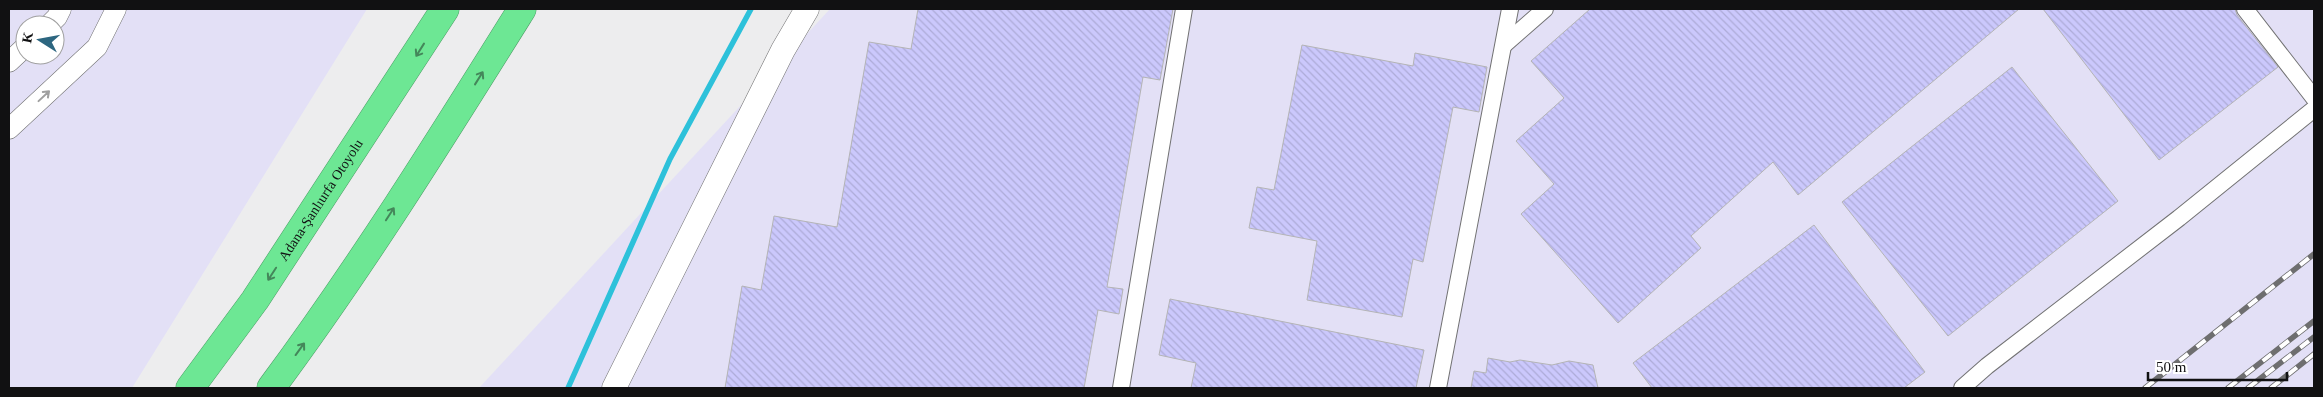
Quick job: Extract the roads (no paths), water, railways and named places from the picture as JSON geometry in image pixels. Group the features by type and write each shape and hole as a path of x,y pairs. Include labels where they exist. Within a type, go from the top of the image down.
{"highway":[{"name":"Adana-Şanlıurfa Otoyolu","path":"190,388 255,300 445,9"},
{"path":"271,388 314,330 473,88 522,9"}],"main road":[{"path":"614,388 783,50 807,9"}],"street":[{"path":"9,129 97,47 116,9"},
{"path":"1121,388 1184,9"},
{"path":"1438,388 1505,44 1510,9"},
{"path":"1505,44 1545,9"},
{"path":"2245,9 2314,98"},
{"path":"1962,388 1987,366 2179,218 2314,109"}],"waterway":[{"path":"568,388 670,159 751,9"}],"railway":[{"path":"2145,388 2314,254"},
{"path":"2228,388 2314,321"},
{"path":"2248,388 2314,337"},
{"path":"2271,388 2314,354"}]}
